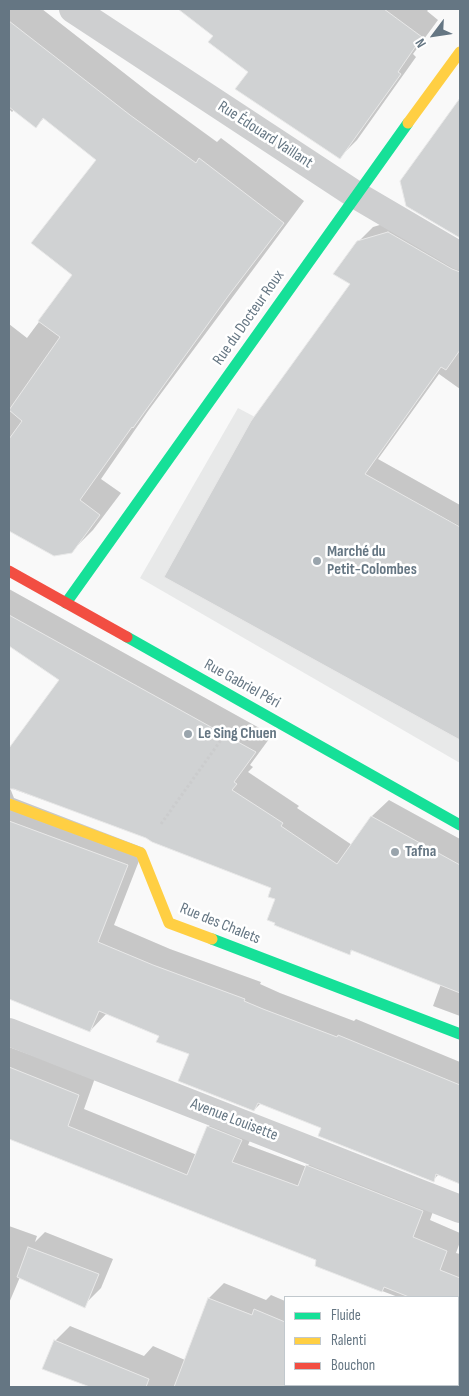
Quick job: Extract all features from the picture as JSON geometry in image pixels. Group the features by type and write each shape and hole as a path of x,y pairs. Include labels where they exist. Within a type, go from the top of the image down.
{"street":[{"name":"Rue Édouard Vaillant","path":"73,9 356,195 460,256"},
{"name":"Rue du Docteur Roux","path":"66,603 460,52"},
{"name":"Rue Gabriel Péri","path":"9,571 460,825"},
{"path":"9,804 141,853"},
{"name":"Rue des Chalets","path":"141,853 169,923 460,1034"},
{"name":"Avenue Louisette","path":"9,1032 460,1209"}],"path":[{"path":"141,853 229,728"}],"shaded area":[{"name":"Marché du Petit-Colombes","path":"238,408 460,526 460,763 140,578"}],"building":[{"path":"178,9 384,9 422,37 398,72 401,74 340,159 235,89 248,72 208,42 213,36"},
{"path":"9,21 130,115 196,163 199,158 284,223 229,295 80,500 100,515 72,553 54,556 9,531 9,439 22,421 9,410 60,337 38,321 72,275 31,243 96,160 43,118 36,128 9,107"},
{"path":"460,98 460,238 406,206 400,181"},
{"name":"Marché du Petit-Colombes","path":"388,232 460,272 460,350 446,370 441,367 365,474 460,527 460,740 164,577 251,421 350,284 333,274 357,241"},
{"path":"9,615 256,752 234,782 237,784 232,790 283,823 281,826 337,864 371,816 460,865 460,993 351,950 350,955 274,925 275,923 267,920 275,899 268,897 271,888 146,838 14,789 9,789 9,748 59,680 9,646"},
{"path":"9,821 128,865 98,942 153,965 245,999 244,1001 263,1009 337,1037 338,1035 460,1085 460,1184 436,1174 434,1182 318,1136 321,1128 258,1103 254,1111 178,1081 189,1054 156,1042 159,1036 99,1011 90,1032 9,999"},
{"path":"9,1067 79,1095 68,1126 187,1175 207,1126 242,1140 232,1162 298,1186 306,1165 423,1211 413,1237 447,1251 440,1270 460,1278 460,1297 406,1296 384,1287 382,1292 315,1266 316,1260 9,1139"},
{"path":"28,1247 99,1274 85,1308 17,1277"},
{"path":"208,1298 252,1315 254,1309 284,1322 285,1387 174,1387"},
{"path":"54,1340 149,1379 146,1387 90,1387 42,1369"}],"traffic: fast":[{"path":"66,603 408,123"},
{"path":"127,637 460,825"},
{"path":"212,939 460,1034"}],"traffic: slow":[{"path":"408,123 460,52"},
{"path":"9,804 141,853 169,923 212,939"}],"traffic: jam":[{"path":"9,571 127,637"}],"place":[{"name":"Marché du Petit-Colombes","path":"317,561"},
{"name":"Le Sing Chuen","path":"188,734"},
{"name":"Tafna","path":"395,852"}]}
